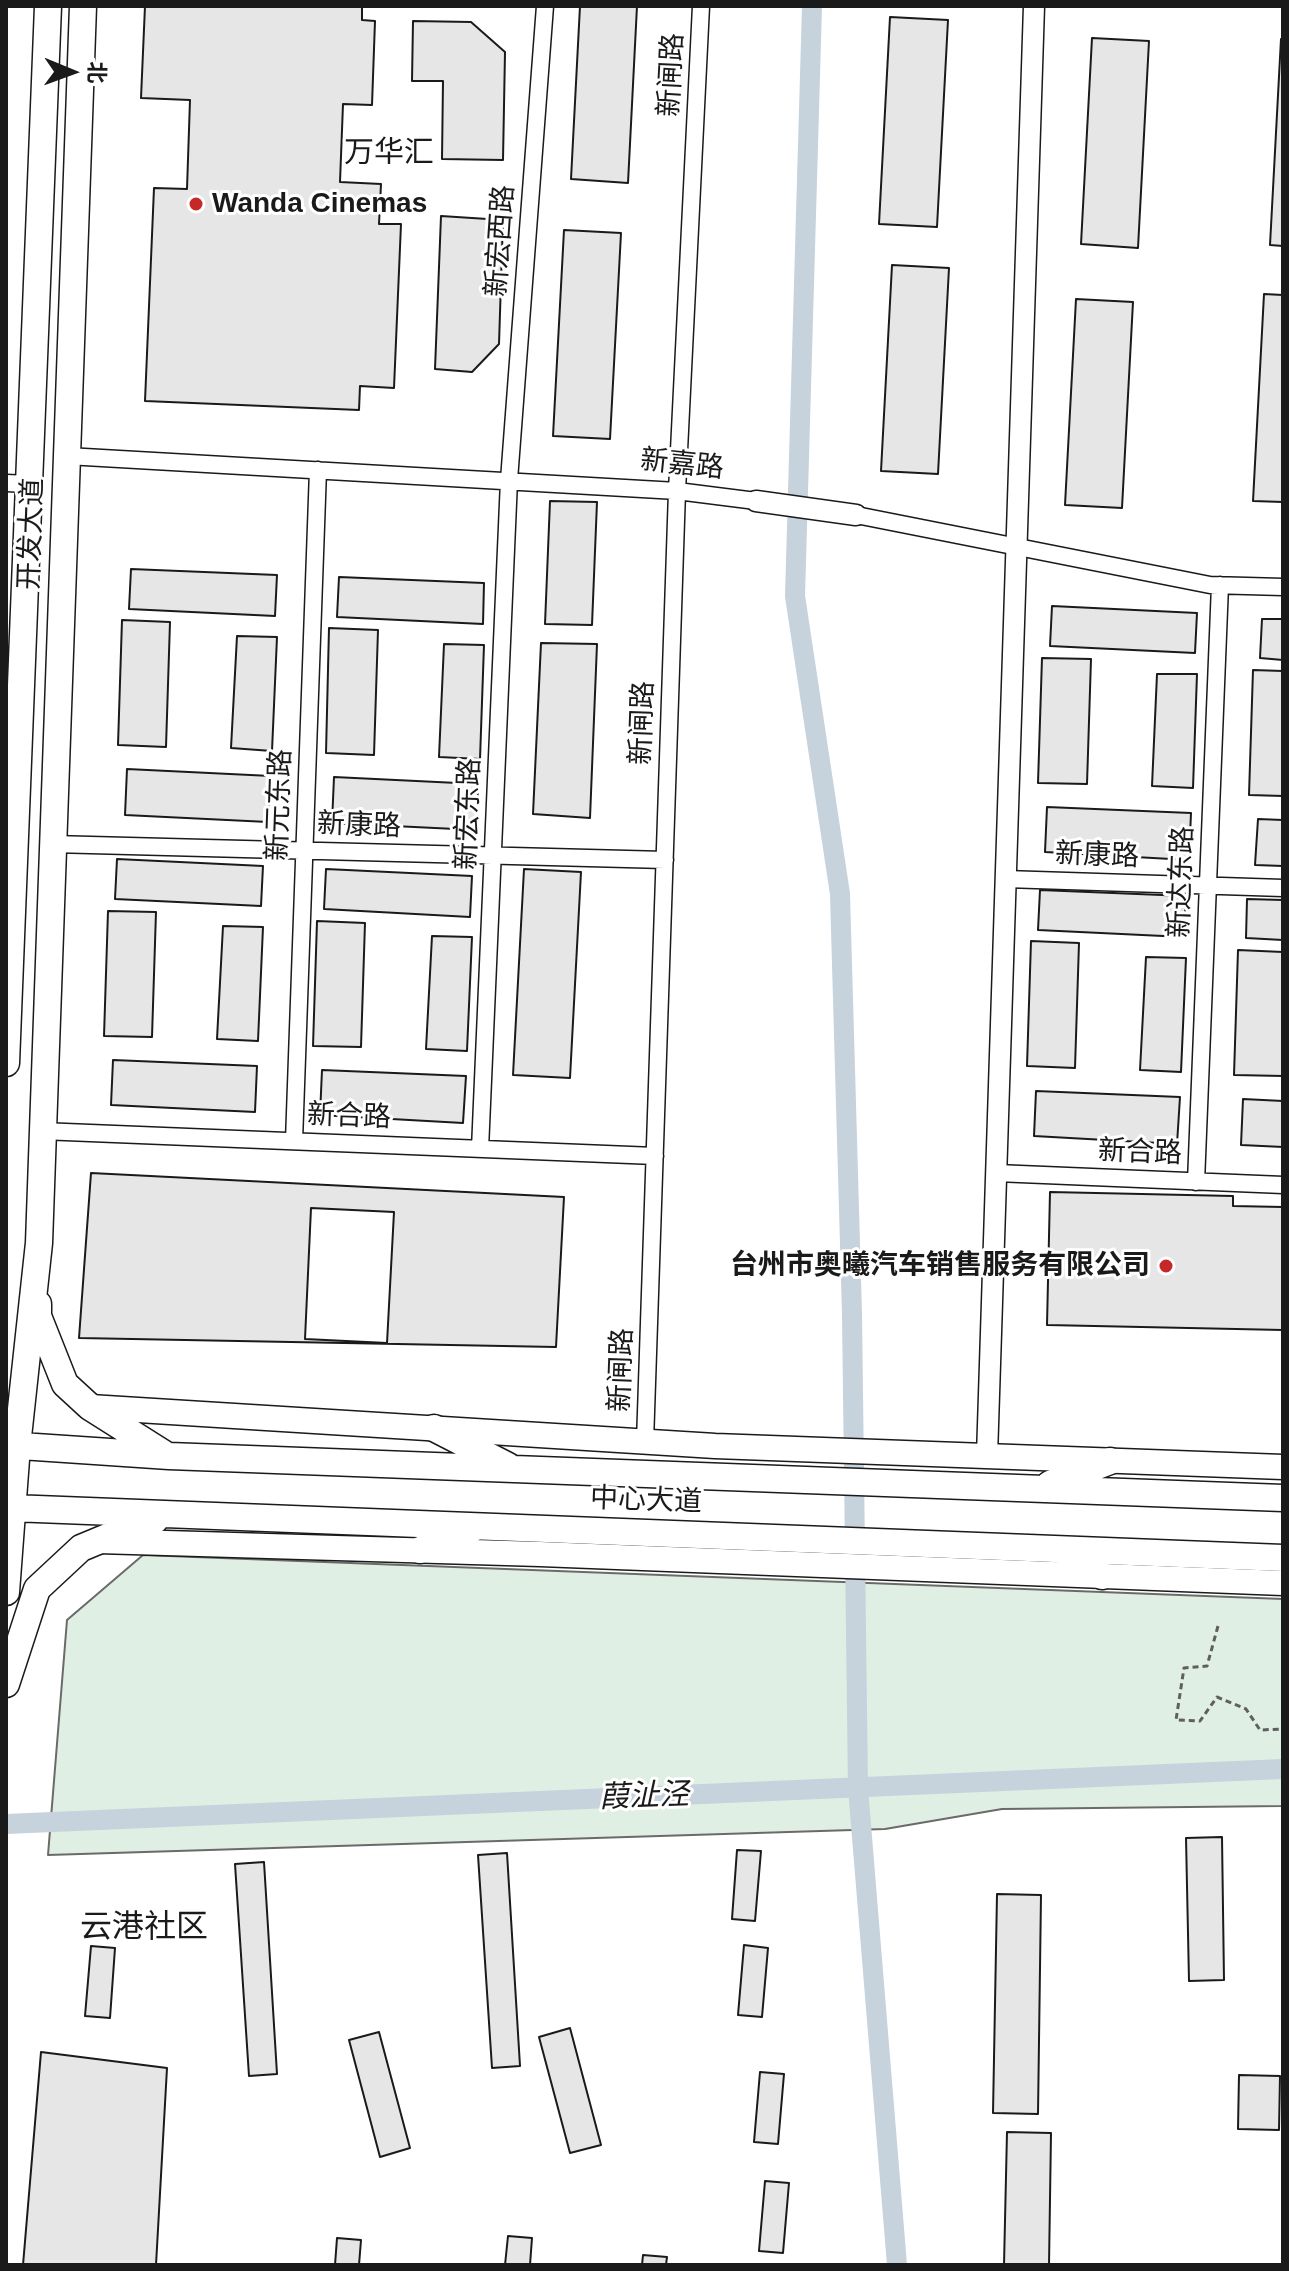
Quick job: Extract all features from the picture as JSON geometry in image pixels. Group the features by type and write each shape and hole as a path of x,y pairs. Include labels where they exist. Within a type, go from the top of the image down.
{"main road":[{"name":"开发大道","path":"6,1063 18,484 48,6"},
{"name":"开发大道","path":"6,1592 11,1445 39,1243 83,6"},
{"path":"39,1243 38,1316 65,1384 90,1407 169,1456"},
{"path":"90,1407 645,1442 1283,1467"},
{"path":"434,1428 514,1470"},
{"name":"中心大道","path":"11,1445 169,1456 1283,1498"},
{"path":"1039,1488 1110,1461"},
{"name":"中心大道","path":"9,1506 479,1526 871,1554 1061,1550 1283,1558"},
{"path":"6,1684 37,1589 81,1548 134,1526 176,1514"},
{"path":"420,1550 479,1526"},
{"path":"97,1541 420,1550 799,1551"},
{"path":"1061,1550 1102,1576"},
{"path":"871,1554 1102,1576 1283,1583"}],"street":[{"name":"新宏西路","path":"509,480 545,6"},
{"name":"新闸路","path":"645,1442 677,491 701,6"},
{"path":"987,1456 1034,6"},
{"name":"新嘉路","path":"67,456 677,491 856,515 1210,585 1283,587"},
{"name":"新元东路","path":"294,1141 318,470"},
{"name":"新宏东路","path":"480,1149 509,480"},
{"name":"新达东路","path":"1196,1182 1220,585"},
{"name":"新康路","path":"52,844 665,860"},
{"name":"新康路","path":"1005,879 1283,888"},
{"name":"新合路","path":"41,1131 655,1156"},
{"name":"新合路","path":"996,1173 1283,1185"}],"path":[{"path":"1218,1626 1207,1666 1184,1668 1176,1720 1200,1721 1217,1697 1246,1709 1260,1730 1283,1729"}],"green space":[{"path":"143,1555 1283,1599 1283,1806 1002,1809 885,1829 48,1855 67,1620"}],"building":[{"path":"145,6 362,6 362,20 375,21 372,105 343,104 340,182 381,184 379,224 401,224 394,388 360,386 359,410 145,401 154,188 187,189 190,100 141,98"},
{"path":"580,6 637,6 628,183 571,179"},
{"path":"890,17 948,20 937,227 879,224"},
{"path":"413,21 471,22 505,52 503,160 442,159 443,81 412,81"},
{"path":"1092,38 1149,41 1138,248 1081,244"},
{"path":"1283,39 1283,246 1270,245"},
{"path":"441,216 503,220 499,344 472,372 435,369"},
{"path":"564,230 621,233 610,439 553,436"},
{"path":"892,265 949,268 938,474 881,471"},
{"path":"1264,294 1283,295 1283,502 1253,501"},
{"path":"1076,299 1133,302 1122,508 1065,505"},
{"path":"550,501 597,502 592,625 545,624"},
{"path":"131,569 277,575 275,616 129,609"},
{"path":"339,577 484,583 483,624 337,617"},
{"path":"1052,606 1197,613 1195,653 1050,646"},
{"path":"1262,619 1283,619 1283,660 1260,658"},
{"path":"122,620 170,622 166,747 118,745"},
{"path":"329,628 378,630 374,755 326,753"},
{"path":"237,636 277,637 272,751 231,748"},
{"path":"541,643 597,644 590,818 533,814"},
{"path":"444,644 484,645 480,759 439,757"},
{"path":"1042,658 1091,659 1087,784 1038,783"},
{"path":"1253,670 1283,671 1283,796 1249,795"},
{"path":"1157,674 1197,674 1193,788 1152,786"},
{"path":"127,769 271,776 268,822 125,815"},
{"path":"334,777 478,784 476,830 332,823"},
{"path":"1047,807 1191,813 1189,860 1045,852"},
{"path":"1258,819 1283,820 1283,866 1255,865"},
{"path":"117,859 263,866 261,906 115,899"},
{"path":"326,869 472,876 470,917 324,909"},
{"path":"524,869 581,872 570,1078 513,1075"},
{"path":"1040,890 1186,896 1184,937 1038,930"},
{"path":"1247,899 1283,900 1283,940 1246,938"},
{"path":"108,911 156,912 152,1037 104,1036"},
{"path":"317,921 365,923 361,1047 313,1046"},
{"path":"223,926 263,927 258,1041 217,1039"},
{"path":"432,936 472,937 467,1051 426,1049"},
{"path":"1031,941 1079,943 1075,1068 1027,1066"},
{"path":"1238,950 1283,952 1283,1076 1234,1075"},
{"path":"1146,957 1186,958 1181,1072 1140,1070"},
{"path":"113,1060 257,1066 255,1112 111,1105"},
{"path":"322,1070 466,1076 463,1123 320,1115"},
{"path":"1036,1091 1180,1097 1177,1144 1034,1136"},
{"path":"1243,1099 1283,1101 1283,1147 1241,1145"},
{"path":"91,1173 564,1197 556,1347 79,1338"},
{"name":"台州市奥曦汽车销售服务有限公司","path":"1050,1192 1233,1196 1233,1206 1283,1207 1283,1330 1047,1325"},
{"path":"311,1208 394,1212 387,1343 305,1339"},
{"path":"1222,1837 1224,1980 1189,1981 1186,1838"},
{"path":"737,1850 761,1851 755,1921 732,1919"},
{"path":"507,1853 520,2066 492,2068 478,1855"},
{"path":"264,1862 277,2074 249,2076 235,1864"},
{"path":"997,1894 1041,1895 1038,2114 993,2113"},
{"path":"744,1945 768,1948 762,2017 738,2015"},
{"path":"91,1946 115,1948 110,2018 85,2016"},
{"path":"570,2028 601,2145 570,2153 539,2037"},
{"path":"379,2032 410,2148 380,2157 349,2040"},
{"path":"41,2052 167,2068 156,2265 23,2265"},
{"path":"760,2072 784,2074 778,2144 754,2142"},
{"path":"1239,2075 1280,2076 1279,2130 1238,2129"},
{"path":"1007,2132 1051,2133 1049,2265 1004,2265"},
{"path":"765,2181 789,2183 783,2253 759,2251"},
{"path":"508,2236 532,2238 530,2265 505,2265"},
{"path":"337,2238 361,2240 359,2265 335,2265"},
{"path":"643,2255 667,2257 666,2265 642,2265"}],"waterway":[{"path":"812,6 795,596 840,894 852,1314 858,1788 897,2265"},
{"name":"葭沚泾","path":"6,1824 1283,1769"}],"place":[{"name":"Wanda Cinemas","path":"196,204"},
{"name":"台州市奥曦汽车销售服务有限公司","path":"1166,1266"}],"district":[{"name":"万华汇","path":"389,154"},
{"name":"云港社区","path":"144,1928"}]}
